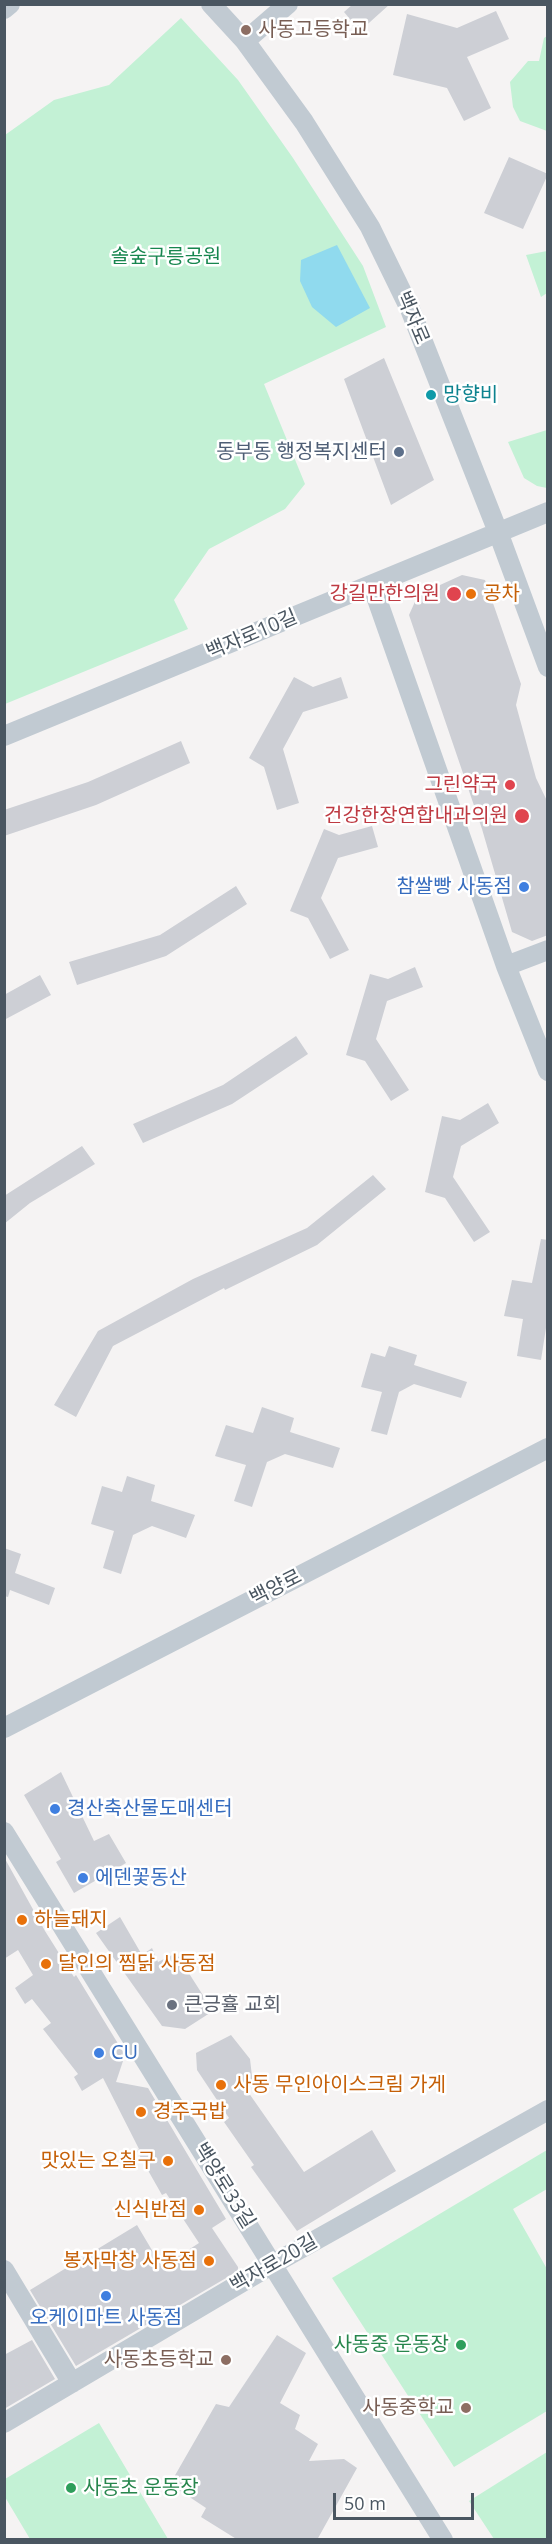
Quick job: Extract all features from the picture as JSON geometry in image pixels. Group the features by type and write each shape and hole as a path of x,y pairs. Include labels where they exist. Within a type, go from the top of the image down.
{"street":[{"path":"4,9 10,4"},
{"name":"백자로","path":"211,4 244,41 304,122 370,227 410,309 498,532 548,667"},
{"path":"244,41 288,4"},
{"name":"백자로10길","path":"4,736 548,512"},
{"path":"372,585 506,966 548,1071"},
{"path":"506,966 548,950"},
{"name":"백양로","path":"4,1728 548,1448"},
{"name":"백양로33길","path":"4,1832 443,2540"},
{"name":"백자로20길","path":"4,2423 273,2264 548,2110"},
{"path":"4,2270 72,2383"}],"green space":[{"name":"솔숲구릉공원","path":"181,18 238,80 293,158 363,266 386,327 264,384 305,484 285,509 209,549 174,600 188,629 5,704 5,135 54,100 109,85"},
{"path":"547,36 547,131 520,121 513,107 510,82 528,61 539,61 544,38"},
{"path":"547,251 547,293 541,297 526,255"},
{"path":"548,430 547,488 537,486 524,478 508,442"},
{"name":"사동중 운동장","path":"547,2150 547,2189 513,2209 547,2269 547,2411 454,2467 332,2278"},
{"name":"사동초 운동장","path":"99,2423 168,2539 30,2539 5,2497 5,2479"},
{"path":"547,2452 547,2539 494,2539 469,2501"}],"water":[{"path":"337,245 370,308 336,327 312,307 300,281 301,260"}],"building":[{"path":"353,4 390,4 360,31 344,12"},
{"path":"496,11 509,39 467,57 491,108 464,121 447,88 393,75 407,14 457,28"},
{"path":"509,157 548,174 523,229 484,213"},
{"path":"384,358 434,480 391,505 344,379"},
{"path":"462,575 485,580 521,684 516,705 536,778 548,803 548,935 532,941 512,932 482,829 409,615 418,595"},
{"path":"294,677 313,687 341,677 348,698 303,712 283,749 299,803 277,810 264,767 249,758"},
{"path":"181,741 190,763 96,805 4,836 4,810 88,782"},
{"path":"372,826 378,847 338,858 321,898 349,950 330,959 308,918 290,911 324,829 339,835"},
{"path":"236,886 247,904 166,956 77,985 69,962 160,935"},
{"path":"415,967 423,987 387,1001 376,1039 409,1090 391,1101 365,1061 346,1055 370,974 388,979"},
{"path":"40,975 51,995 4,1020 4,995"},
{"path":"296,1036 308,1054 232,1104 143,1143 133,1124 223,1085"},
{"path":"488,1103 499,1123 461,1146 453,1177 490,1232 474,1242 445,1198 425,1192 442,1116 460,1120"},
{"path":"82,1146 95,1164 30,1203 4,1224 4,1196"},
{"path":"373,1175 386,1189 317,1245 225,1290 224,1288 113,1346 76,1417 54,1405 98,1331 193,1279 307,1228"},
{"path":"541,1239 548,1240 548,1315 541,1360 517,1356 523,1319 504,1316 512,1280 532,1283"},
{"path":"389,1346 417,1355 414,1365 467,1382 461,1398 414,1384 399,1392 387,1435 371,1431 382,1392 361,1387 371,1353 385,1357"},
{"path":"262,1407 294,1418 290,1432 340,1448 333,1468 285,1454 267,1462 252,1507 234,1501 246,1465 215,1456 226,1425 253,1433"},
{"path":"127,1476 155,1485 151,1501 195,1515 186,1538 152,1526 133,1535 121,1574 103,1568 114,1531 91,1524 102,1486 122,1492"},
{"path":"4,1548 21,1554 15,1573 55,1588 49,1605 10,1590 8,1597 4,1596"},
{"path":"61,1772 94,1841 109,1834 126,1863 74,1893 56,1862 61,1859 24,1795"},
{"path":"4,1857 45,1931 74,1977 76,1975 125,2055 116,2082 148,2088 226,2219 212,2228 238,2267 238,2271 76,2366 30,2290 137,2225 162,2267 199,2243 166,2193 162,2195 137,2151 139,2149 103,2078 82,2091 74,2077 78,2074 43,2029 51,2023 32,1999 25,2004 15,1988 33,1975 18,1950 4,1959"},
{"path":"120,1917 142,1955 152,1948 158,1962 176,1953 213,2011 185,2029 162,2026 96,1933"},
{"path":"231,2035 250,2059 253,2085 246,2089 304,2172 372,2130 396,2171 297,2231 251,2167 254,2165 224,2122 229,2118 197,2070 196,2053"},
{"path":"277,2335 306,2353 280,2403 300,2415 295,2429 318,2444 309,2461 344,2459 357,2468 317,2540 238,2540 201,2517 206,2508 170,2484 216,2404 229,2407"},
{"path":"32,2340 55,2379 4,2409 4,2355"}],"place":[{"name":"사동고등학교","path":"246,30"},
{"name":"망향비","path":"431,395"},
{"name":"동부동 행정복지센터","path":"399,452"},
{"name":"강길만한의원","path":"454,594"},
{"name":"공차","path":"471,594"},
{"name":"그린약국","path":"510,785"},
{"name":"건강한장연합내과의원","path":"522,816"},
{"name":"참쌀빵 사동점","path":"524,887"},
{"name":"경산축산물도매센터","path":"55,1809"},
{"name":"에덴꽃동산","path":"83,1878"},
{"name":"하늘돼지","path":"22,1920"},
{"name":"달인의 찜닭 사동점","path":"46,1964"},
{"name":"큰긍휼 교회","path":"172,2005"},
{"name":"CU","path":"99,2053"},
{"name":"사동 무인아이스크림 가게","path":"221,2085"},
{"name":"경주국밥","path":"141,2112"},
{"name":"맛있는 오칠구","path":"168,2161"},
{"name":"신식반점","path":"199,2210"},
{"name":"봉자막창 사동점","path":"209,2261"},
{"name":"오케이마트 사동점","path":"106,2296"},
{"name":"사동중 운동장","path":"461,2345"},
{"name":"사동초등학교","path":"226,2360"},
{"name":"사동중학교","path":"466,2408"},
{"name":"사동초 운동장","path":"71,2488"}]}
